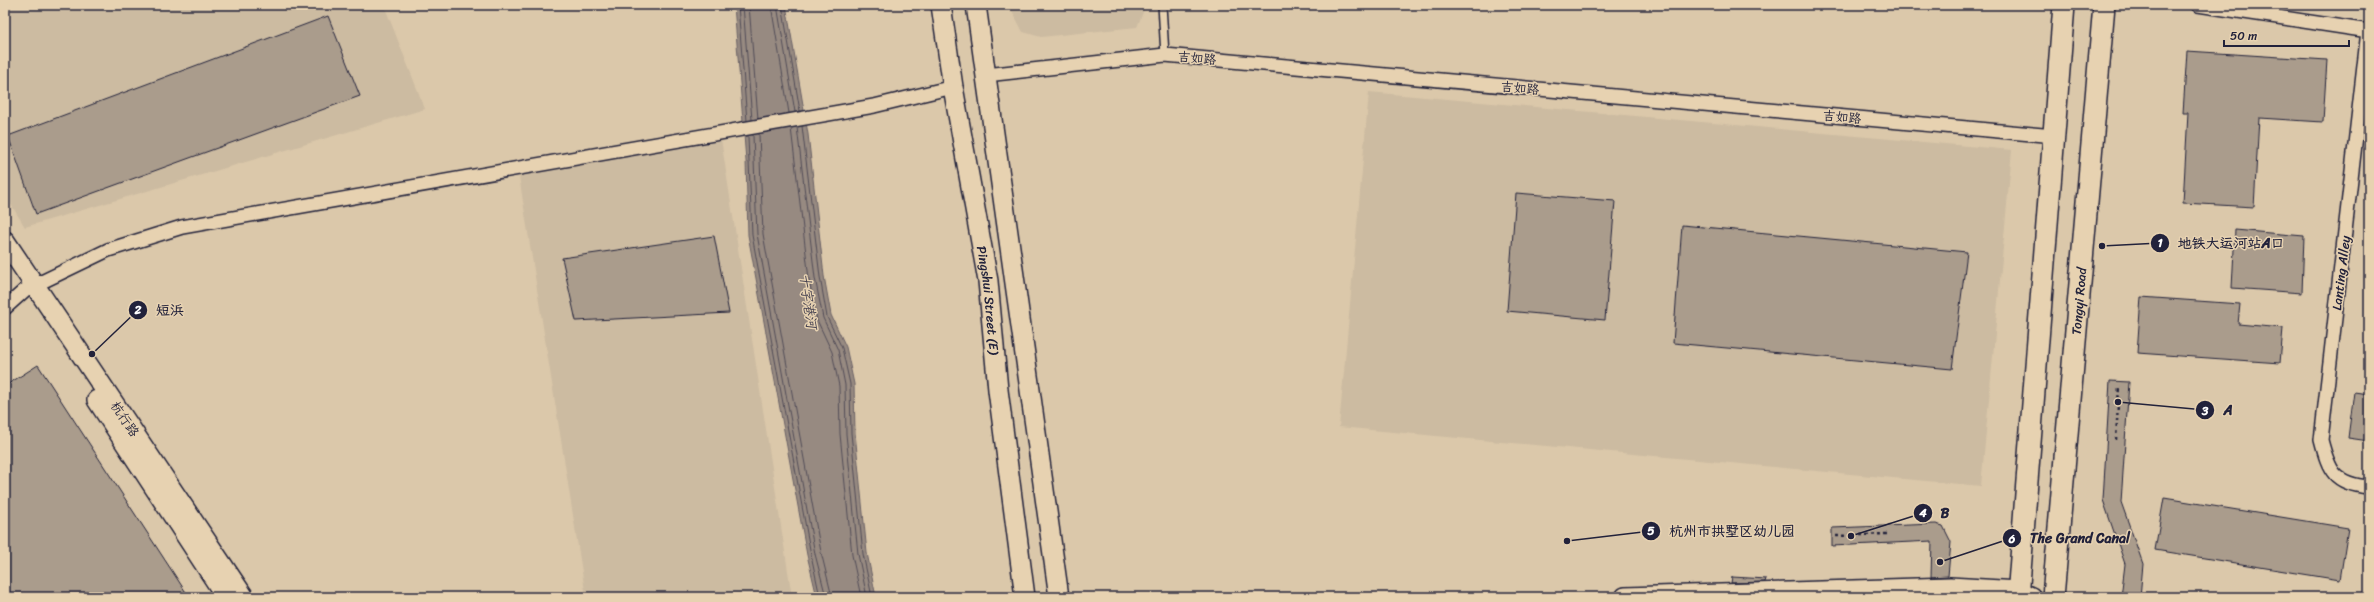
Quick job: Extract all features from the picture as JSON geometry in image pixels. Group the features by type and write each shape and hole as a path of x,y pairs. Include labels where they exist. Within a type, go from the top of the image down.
{"main road":[{"path":"2022,595 2064,5"},
{"name":"Tongyi Road","path":"2053,597 2104,5"}],"street":[{"name":"Pingshui Street (E)","path":"941,5 953,87 988,281 998,390 1025,597"},
{"path":"976,5 1059,597"},
{"path":"2198,5 2369,31"},
{"name":"Lanting Alley","path":"2369,31 2322,440 2328,466 2341,481 2369,487"},
{"name":"吉如路","path":"986,75 1165,54 2054,136"},
{"path":"5,308 30,287 108,250 182,227 443,182 727,130 874,106 953,87"},
{"name":"杭行路","path":"5,242 30,287 226,597"},
{"name":"杭行路","path":"5,262 30,287 244,597"},
{"path":"1625,597 1950,587 2022,595"}],"lane":[{"path":"1162,5 1165,54"}],"path":[{"path":"2116,440 2119,386"},
{"path":"1836,536 1887,534"}],"shaded area":[{"path":"5,5 384,5 425,109 25,227 5,195"},
{"path":"1009,5 1146,5 1137,27 1041,37 1023,32"},
{"path":"1369,92 2012,150 1981,486 1339,427"},
{"path":"721,139 792,597 586,597 519,176"}],"water":[{"name":"十字港河","path":"734,5 786,5 808,134 824,276 831,315 846,347 854,384 855,433 867,553 876,597 817,597 807,555 748,235 746,161"}],"building":[{"path":"328,16 360,96 36,214 8,136"},
{"path":"2187,51 2327,60 2323,122 2259,118 2254,207 2183,203 2188,113 2183,113"},
{"path":"1516,193 1615,201 1605,320 1507,311"},
{"path":"1682,225 1967,252 1952,369 1673,343"},
{"path":"2235,230 2304,236 2302,293 2232,288"},
{"path":"714,236 729,313 576,321 562,258"},
{"path":"2141,297 2240,304 2238,324 2283,328 2280,363 2137,353"},
{"path":"38,365 189,597 5,597 5,386"},
{"path":"2110,381 2129,382 2121,502 2143,564 2140,597 2121,597 2125,564 2103,500"},
{"path":"2354,392 2369,394 2369,441 2348,438"},
{"path":"2164,498 2348,528 2340,580 2155,550"},
{"path":"1936,524 1943,526 1951,542 1948,576 1931,577 1932,541 1832,546 1832,528"},
{"path":"1732,577 1766,579 1765,582 1731,583"}],"place":[{"name":"地铁大运河站A口","path":"2102,246"},
{"name":"短浜","path":"92,354"},
{"name":"A","path":"2118,402"},
{"name":"B","path":"1851,536"},
{"name":"杭州市拱墅区幼儿园","path":"1567,541"},
{"name":"The Grand Canal","path":"1940,562"}]}
